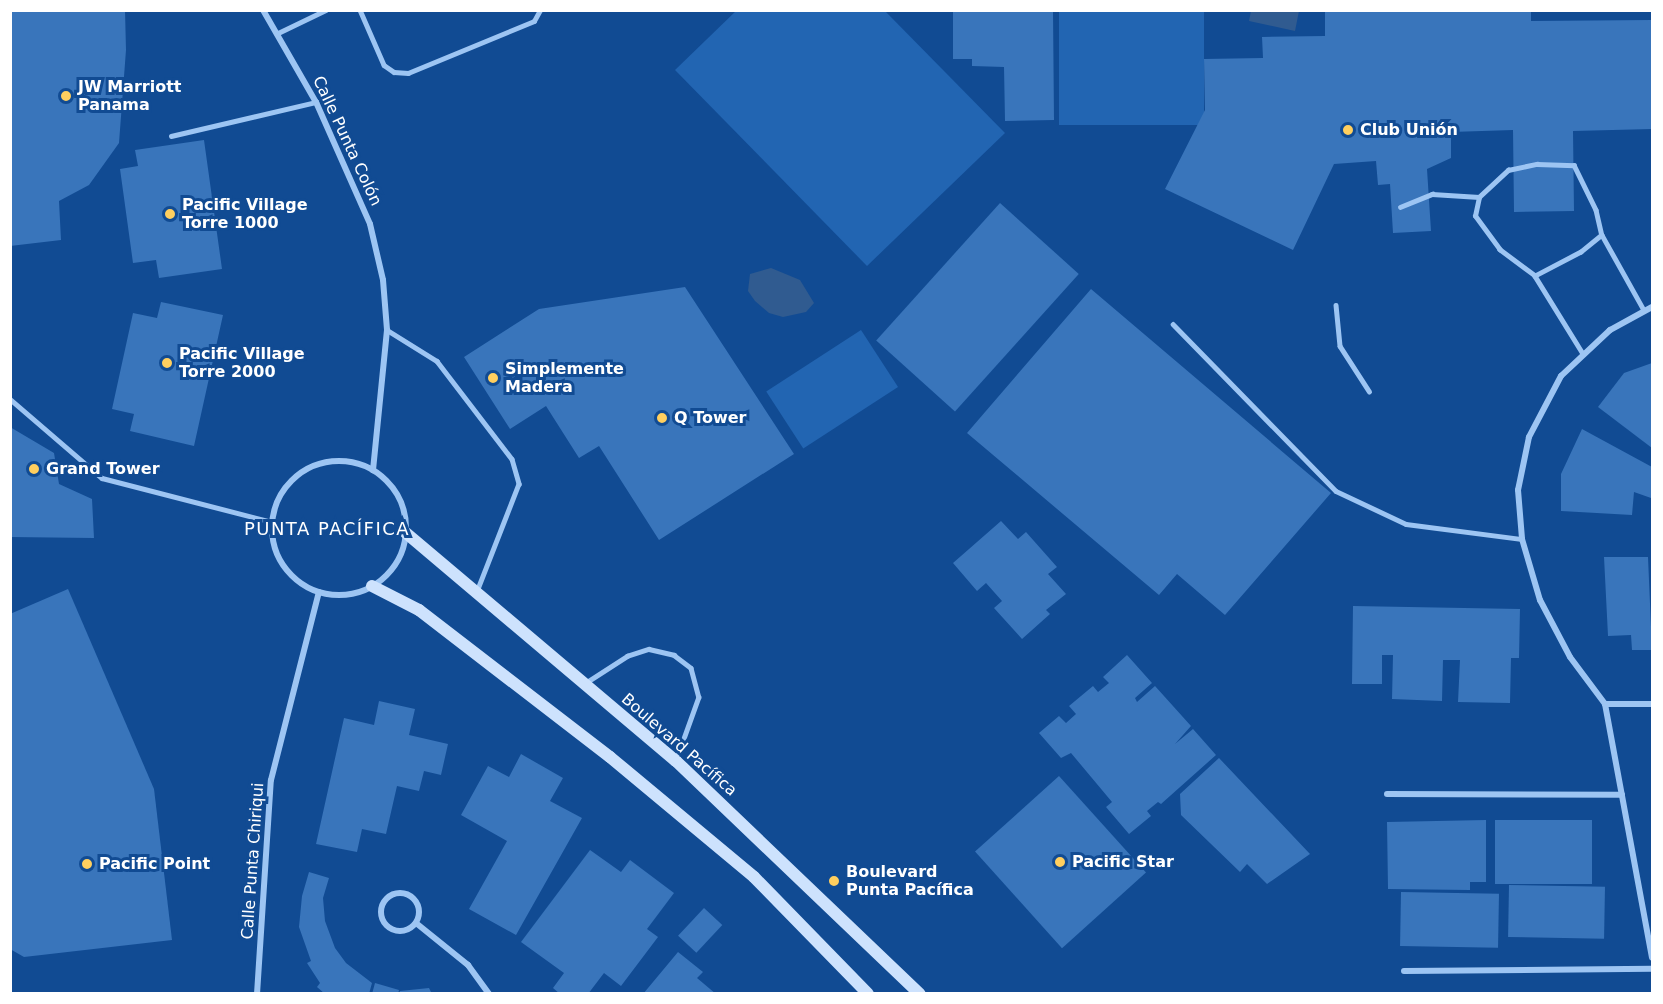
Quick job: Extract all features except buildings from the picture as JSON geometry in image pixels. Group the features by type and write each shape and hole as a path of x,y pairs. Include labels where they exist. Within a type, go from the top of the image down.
{"street":[{"name":"Calle Punta Colón","path":"263,10 316,102 370,224 382,280 387,330 373,470"},
{"path":"1653,307 1610,330 1582,352 1561,376 1529,437 1518,490 1522,539 1540,600 1570,657 1605,704 1653,958"},
{"path":"330,461 352,462 373,470 399,497 406,533 396,564 372,586 355,593 319,592 298,582 283,565 274,544 272,522 277,500 290,482 308,468 330,461"},
{"name":"Boulevard Pacífica","path":"406,533 676,761 920,993"},
{"path":"372,586 419,610 619,764 754,877 867,993"},
{"name":"Calle Punta Chiriqui","path":"257,993 271,780 319,592"},
{"path":"1605,704 1653,704"},
{"path":"1388,794 1622,795"},
{"path":"398,892 415,899 420,911 416,923 406,930 388,926 381,910 386,898 398,892"},
{"path":"416,923 468,965 489,993"},
{"path":"1404,971 1653,969"}],"lane":[{"path":"278,33 326,10"},
{"path":"360,10 384,65 394,72 408,73 534,21 540,10"},
{"path":"171,136 316,102"},
{"path":"1582,352 1535,276 1500,249 1475,216 1479,197 1508,170 1537,164 1574,165 1596,210 1602,235 1644,310"},
{"path":"1400,207 1432,195 1479,197"},
{"path":"1535,276 1581,252 1602,235"},
{"path":"1336,304 1340,346 1369,391"},
{"path":"1173,324 1336,491 1406,524 1522,539"},
{"path":"387,330 437,361 512,459 519,484 476,593"},
{"path":"10,399 102,478 272,522"},
{"path":"584,684 627,656 649,650 674,655 691,668 699,697 676,761"}],"shaded area":[{"path":"737,10 885,11 1005,133 867,266 675,70"},
{"path":"1251,10 1299,11 1295,31 1249,21"},
{"path":"1059,11 1204,11 1204,125 1059,125"},
{"path":"771,268 800,280 814,303 806,312 783,317 769,313 755,301 748,291 750,274"},
{"path":"861,330 898,387 803,449 766,392"}],"place":[{"name":"JW Marriott Panama","path":"66,96"},
{"name":"Club Unión","path":"1348,130"},
{"name":"Pacific Village Torre 1000","path":"170,214"},
{"name":"Pacific Village Torre 2000","path":"167,363"},
{"name":"Simplemente Madera","path":"493,378"},
{"name":"Q Tower","path":"662,418"},
{"name":"Grand Tower","path":"34,469"},
{"name":"Pacific Star","path":"1060,862"},
{"name":"Pacific Point","path":"87,864"},
{"name":"Boulevard Punta Pacífica","path":"834,881"}],"district":[{"name":"PUNTA PACÍFICA","path":"327,529"}]}
